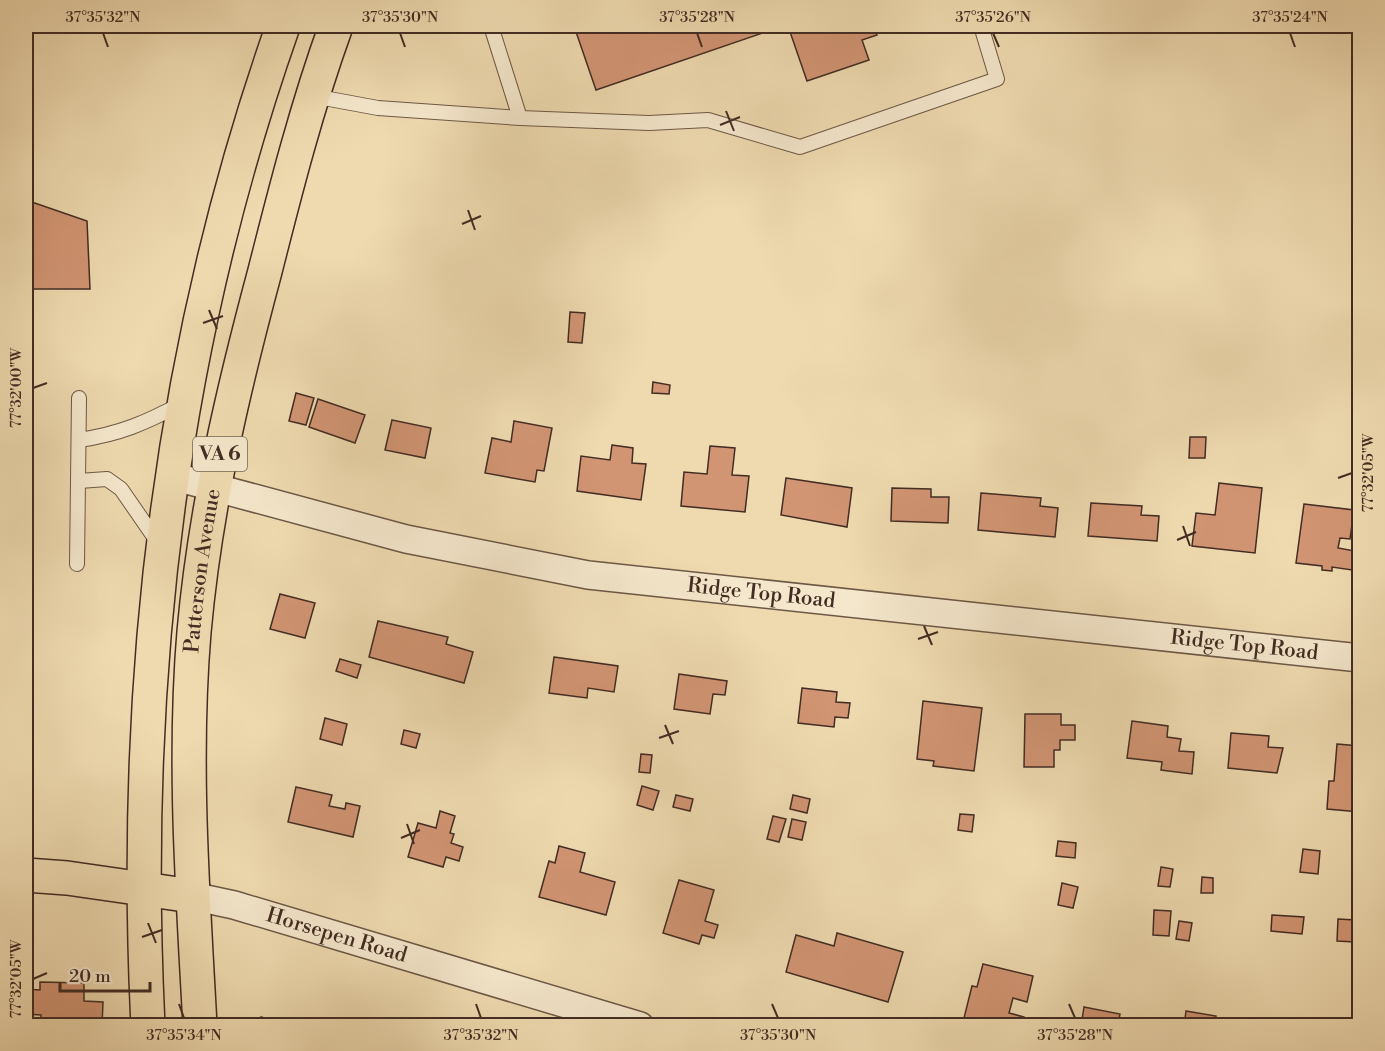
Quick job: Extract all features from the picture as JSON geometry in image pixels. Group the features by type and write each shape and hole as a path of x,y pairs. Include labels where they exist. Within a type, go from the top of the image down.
{"main road":[{"name":"Patterson Avenue","path":"148,1026 143,888 146,734 162,548 172,476 213,261 242,148 283,26"},
{"name":"Patterson Avenue","path":"200,1026 192,896 192,678 199,579 212,487 240,364 311,95 336,26"},
{"name":"Horsepen Road","path":"26,875 192,896"}],"street":[{"name":"Ridge Top Road","path":"172,476 406,539 588,575 1359,658"},
{"name":"Horsepen Road","path":"192,896 640,1026"}],"lane":[{"path":"491,26 520,118"},
{"path":"311,95 378,108 520,118 649,123 708,120 800,147 998,79 981,26"},
{"path":"76,564 79,398"},
{"path":"79,440 113,435 138,427 186,401"},
{"path":"79,481 107,478 121,489 162,548"}],"building":[{"path":"574,26 783,26 596,90"},
{"path":"788,26 874,26 877,35 862,40 869,60 807,81"},
{"path":"26,200 87,221 90,289 26,289"},
{"path":"570,312 585,313 582,343 568,342"},
{"path":"653,382 670,385 669,394 652,393"},
{"path":"296,393 314,398 306,425 289,421"},
{"path":"318,399 365,415 355,443 309,427"},
{"path":"392,420 431,428 425,458 385,450"},
{"path":"514,421 552,428 544,471 537,470 535,482 485,473 492,438 511,442"},
{"path":"1190,437 1206,437 1205,458 1189,458"},
{"path":"612,445 633,448 632,463 646,464 641,500 577,491 581,456 610,460"},
{"path":"710,446 735,448 732,475 749,476 745,512 681,506 684,472 707,474"},
{"path":"786,478 852,488 847,527 781,515"},
{"path":"1219,483 1262,488 1255,553 1192,546 1196,513 1215,515"},
{"path":"892,488 931,489 931,497 949,497 948,523 891,521"},
{"path":"981,493 1041,498 1040,506 1058,508 1055,537 978,530"},
{"path":"1091,503 1142,506 1141,515 1159,516 1157,541 1088,536"},
{"path":"1304,504 1354,510 1350,539 1340,538 1338,548 1355,551 1352,570 1332,567 1332,571 1322,570 1322,566 1296,563"},
{"path":"280,594 315,603 305,638 270,629"},
{"path":"378,621 448,637 446,644 473,652 464,683 369,657"},
{"path":"554,657 618,666 614,692 588,688 587,698 549,693"},
{"path":"340,659 361,665 357,678 336,671"},
{"path":"679,674 727,681 725,695 713,694 710,714 674,709"},
{"path":"802,688 837,692 836,702 850,703 848,718 835,717 834,727 798,723"},
{"path":"923,701 982,708 974,771 933,766 934,761 917,759"},
{"path":"1025,714 1061,714 1061,725 1075,725 1075,740 1060,740 1060,750 1054,750 1054,767 1024,767"},
{"path":"325,718 347,724 342,745 320,739"},
{"path":"1132,721 1168,726 1167,737 1181,739 1179,751 1194,752 1192,774 1161,770 1162,762 1127,758"},
{"path":"404,730 420,734 416,748 401,744"},
{"path":"1231,733 1269,736 1268,747 1283,748 1277,773 1228,768"},
{"path":"1337,744 1360,746 1360,812 1327,809 1329,781 1334,781"},
{"path":"641,754 652,755 650,773 639,772"},
{"path":"642,786 659,791 653,810 637,805"},
{"path":"296,787 332,795 329,806 345,809 346,803 360,806 353,837 288,822"},
{"path":"676,795 693,799 690,811 673,807"},
{"path":"793,795 810,799 807,813 790,809"},
{"path":"440,811 455,816 450,833 454,834 451,843 463,847 459,861 446,857 443,867 408,857 418,823 436,828"},
{"path":"960,814 974,815 972,832 958,830"},
{"path":"773,816 786,819 779,842 767,839"},
{"path":"792,819 806,822 802,840 788,837"},
{"path":"1058,841 1076,843 1075,858 1056,856"},
{"path":"559,846 585,853 580,872 615,882 606,915 539,897 549,861 555,863"},
{"path":"1303,849 1320,851 1318,874 1300,872"},
{"path":"1161,867 1173,869 1170,887 1158,886"},
{"path":"1202,877 1213,878 1213,893 1201,893"},
{"path":"679,880 714,890 705,921 718,925 714,938 702,935 699,944 663,933"},
{"path":"1062,883 1078,887 1073,908 1058,905"},
{"path":"1154,910 1171,911 1169,936 1153,935"},
{"path":"1272,915 1304,917 1302,934 1271,931"},
{"path":"1338,919 1355,920 1355,942 1337,941"},
{"path":"1179,921 1192,923 1189,941 1176,939"},
{"path":"837,933 903,952 888,1002 786,972 796,935 834,946"},
{"path":"983,964 1033,976 1027,1002 1013,998 1009,1013 1024,1017 1022,1026 977,1026 963,1022 972,986 977,987"},
{"path":"40,982 84,983 84,1001 103,1002 102,1026 41,1021 41,1015 26,1014 26,989 40,990"},
{"path":"1084,1007 1120,1014 1118,1025 1121,1026 1081,1026"},
{"path":"1186,1011 1216,1016 1214,1026 1184,1026"},
{"path":"261,1017 295,1026 259,1026"}]}
